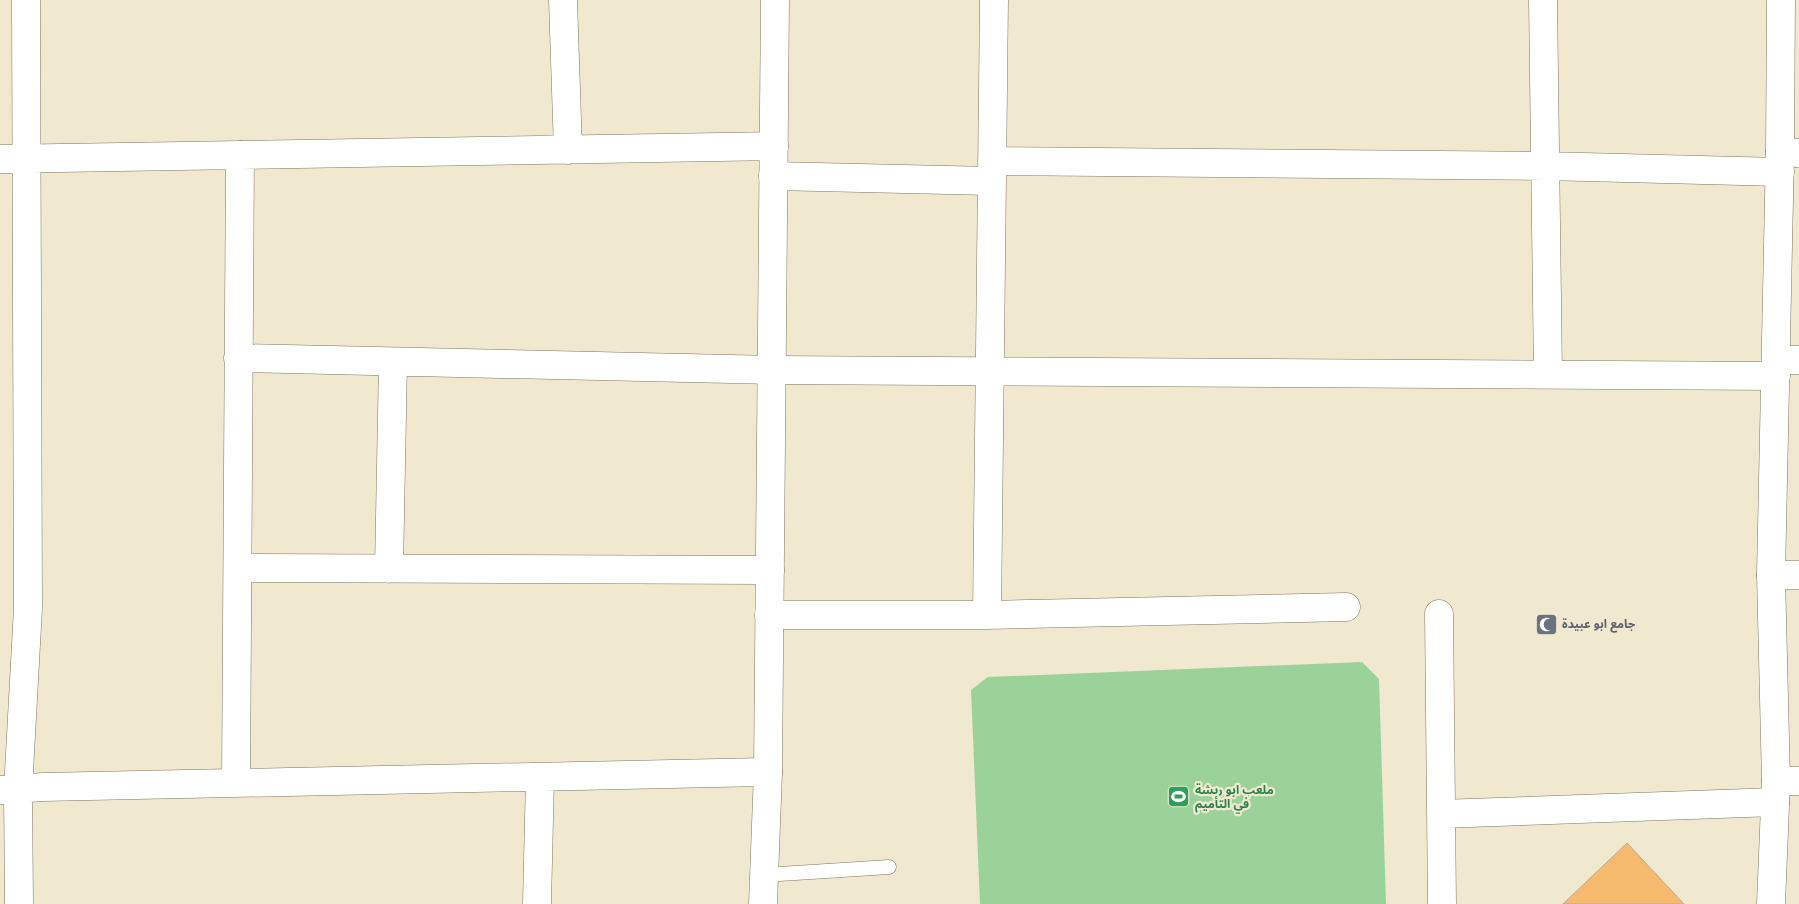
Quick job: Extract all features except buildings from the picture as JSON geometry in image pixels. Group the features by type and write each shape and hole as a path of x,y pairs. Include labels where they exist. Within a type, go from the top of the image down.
{"street":[{"path":"19,904 9,790 28,608 26,0"},
{"path":"563,0 568,150"},
{"path":"763,904 768,772 775,0"},
{"path":"987,614 994,0"},
{"path":"1543,0 1548,374"},
{"path":"1771,904 1783,788 1771,575 1784,365 1786,159 1781,0"},
{"path":"0,159 774,146"},
{"path":"236,783 240,155"},
{"path":"773,176 991,171 1545,166 1786,159"},
{"path":"238,358 771,370 989,372 1548,374 1784,365"},
{"path":"389,568 393,362"},
{"path":"238,568 770,570"},
{"path":"1771,575 1799,575"},
{"path":"769,615 987,614 1346,607"},
{"path":"1439,614 1442,904"},
{"path":"9,790 44,787 768,772"},
{"path":"537,904 540,777"},
{"path":"1441,814 1783,788"}],"lane":[{"path":"764,875 890,867"}],"green space":[{"name":"ملعب ابو ريشة في التأميم","path":"1362,662 1379,679 1386,904 980,904 971,690 988,677"}],"place":[{"name":"جامع ابو عبيدة","path":"1546,624"},
{"name":"ملعب ابو ريشة في التأميم","path":"1179,797"}]}
